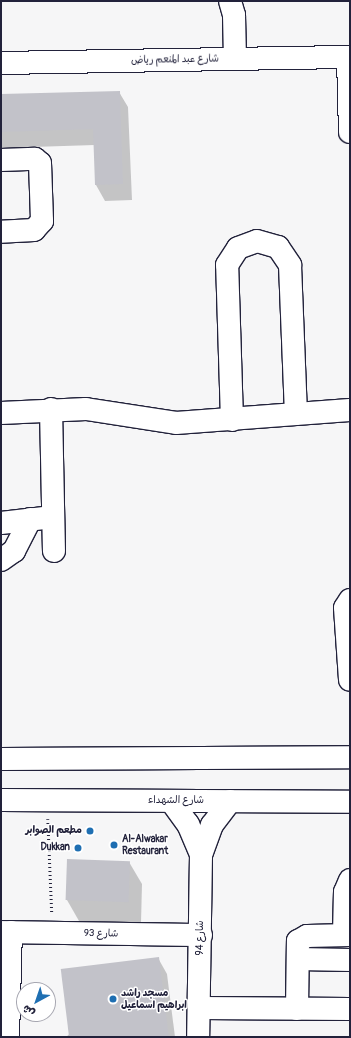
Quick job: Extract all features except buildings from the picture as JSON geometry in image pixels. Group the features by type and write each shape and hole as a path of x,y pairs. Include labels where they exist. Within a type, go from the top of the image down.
{"street":[{"path":"230,1 234,14 235,59"},
{"path":"349,58 350,132"},
{"name":"شارع عبد المنعم رياض","path":"1,63 349,58"},
{"path":"1,160 38,160 42,221 34,230 1,232 1,228"},
{"path":"232,420 227,265 238,248 258,241 278,247 290,265 296,414"},
{"path":"1,413 51,409 86,409 176,423 350,410"},
{"path":"51,409 54,551"},
{"path":"1,522 53,517"},
{"path":"1,560 14,551 30,519"},
{"path":"350,600 345,608 350,680"},
{"path":"1,759 350,757"},
{"name":"شارع الشهداء","path":"1,800 350,802"},
{"name":"شارع 94","path":"171,801 188,824 201,855"},
{"name":"شارع 94","path":"201,1026 201,855 212,825 230,801"},
{"path":"297,1009 298,944 303,936 347,935 345,892 350,880"},
{"path":"6,932 8,1037"},
{"name":"شارع 93","path":"6,932 201,935"},
{"path":"298,959 350,960"},
{"path":"201,1026 297,1009 350,1009"}],"path":[{"path":"48,800 53,933"}],"place":[{"name":"مطعم الصوابر","path":"90,831"},
{"name":"Al-Alwakar Restaurant","path":"114,845"},
{"name":"Dukkan","path":"78,848"},
{"name":"مسجد راشد ابراهيم اسماعيل","path":"113,999"}]}
